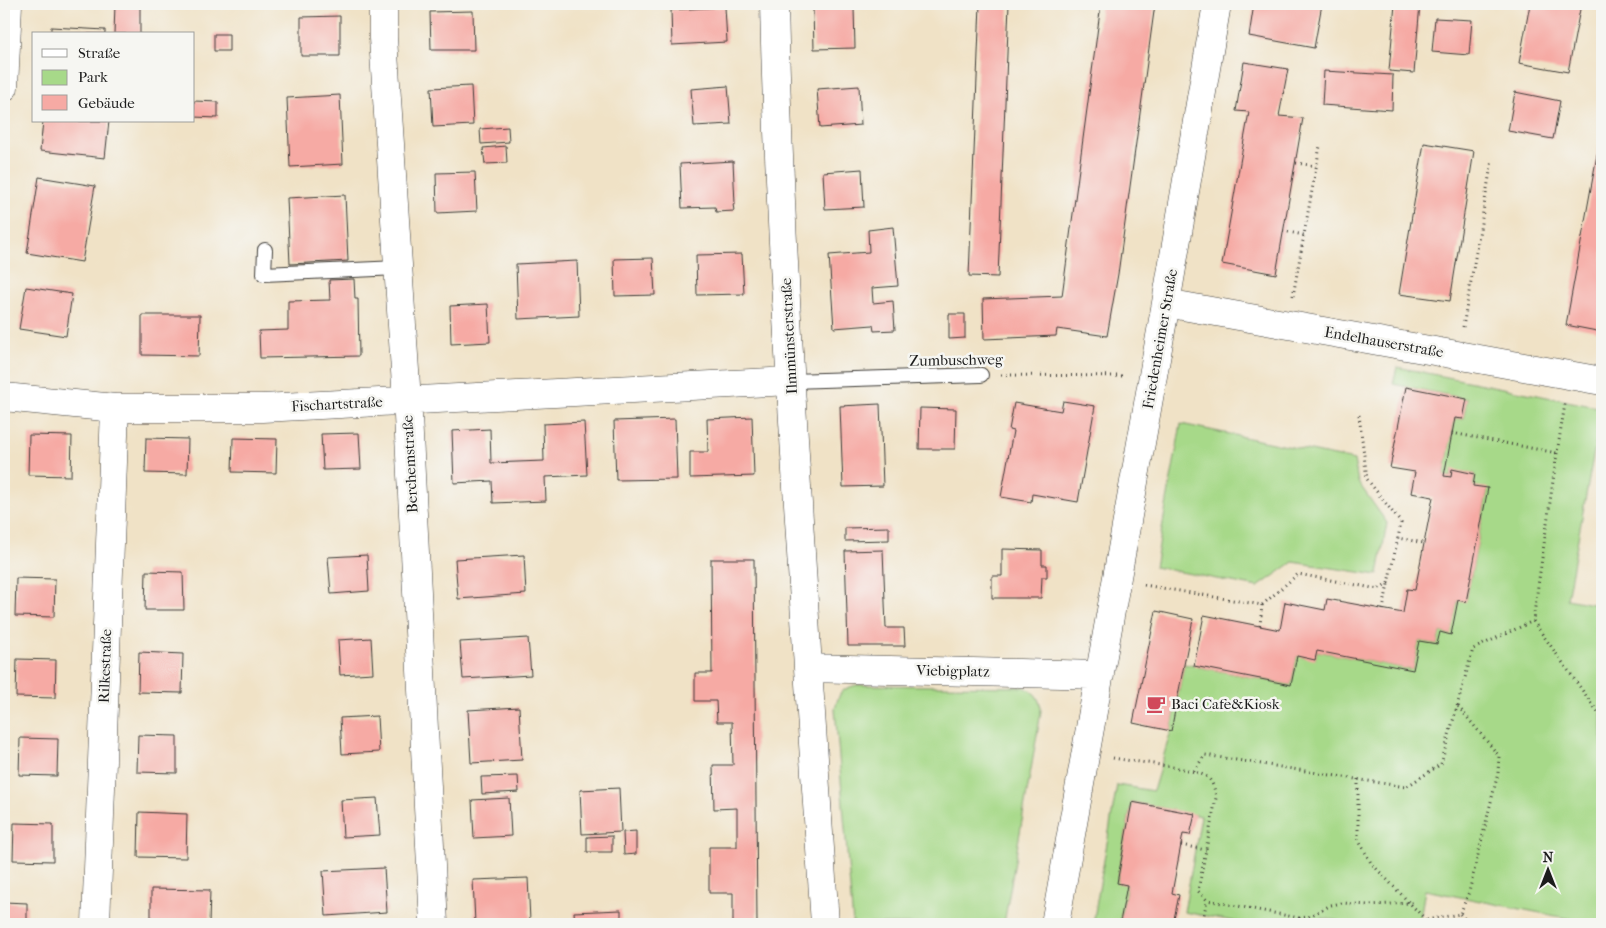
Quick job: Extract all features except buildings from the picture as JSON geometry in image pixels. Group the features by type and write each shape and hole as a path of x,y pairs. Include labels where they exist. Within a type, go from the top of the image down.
{"street":[{"path":"4,87 8,4"},
{"name":"Berchemstraße","path":"383,4 383,38 406,400 434,924"},
{"name":"Ilmmünsterstraße","path":"774,4 791,381 808,668"},
{"name":"Friedenheimer Straße","path":"1100,675 1217,4"},
{"name":"Endelhauserstraße","path":"1166,303 1602,381"},
{"name":"Fischartstraße","path":"4,397 115,408 262,408 791,381"},
{"name":"Rilkestraße","path":"96,924 115,408"},
{"path":"808,668 825,924"},
{"name":"Viebigplatz","path":"808,668 1100,675"},
{"path":"1055,924 1100,675"}],"lane":[{"path":"265,250 264,274 398,268"},
{"name":"Zumbuschweg","path":"791,381 981,375"}],"path":[{"path":"1294,292 1320,146"},
{"path":"1464,320 1492,160"},
{"path":"1296,163 1316,166"},
{"path":"1283,231 1304,235"},
{"name":"Zumbuschweg","path":"981,375 1123,376"},
{"path":"1565,406 1533,621 1602,718"},
{"path":"1359,415 1367,479 1401,523 1383,610"},
{"path":"1452,432 1557,453"},
{"path":"1398,538 1424,543"},
{"path":"1260,626 1262,605 1298,574 1378,588 1388,583"},
{"path":"1141,585 1262,605"},
{"path":"1194,771 1205,755 1406,787 1441,764 1472,649 1533,621"},
{"path":"1457,705 1499,756 1498,773 1469,892 1460,914"},
{"path":"1110,758 1194,771 1207,778 1215,788 1216,798 1198,891 1207,900 1299,918 1308,917 1331,905 1342,902 1368,906 1412,903"},
{"path":"1358,779 1358,839 1371,863 1412,903 1426,920 1426,924"},
{"path":"1181,845 1206,850"},
{"path":"1202,924 1207,900"},
{"path":"1426,920 1460,914"},
{"path":"1460,914 1470,924"},
{"path":"1298,924 1299,918"}],"green space":[{"path":"1397,367 1602,408 1567,599 1602,606 1602,924 1425,890 1419,924 1355,924 1322,918 1321,924 1249,924 1184,912 1201,816 1132,802 1117,882 1127,885 1120,921 1130,924 1093,924 1117,785 1153,791 1171,731 1184,664 1291,685 1297,656 1315,659 1317,651 1413,670 1419,641 1437,644 1440,632 1450,635 1458,600 1466,601 1488,489 1473,486 1475,474 1452,470 1451,477 1444,476 1455,418 1463,419 1467,399 1393,384"},
{"path":"1181,424 1354,460 1358,482 1387,523 1378,575 1293,562 1258,587 1155,567"},
{"path":"857,685 1024,687 1037,696 1041,712 1004,924 853,924 835,709 842,692 847,688"}],"place":[{"name":"Baci Cafe&Kiosk","path":"1156,704"}]}
